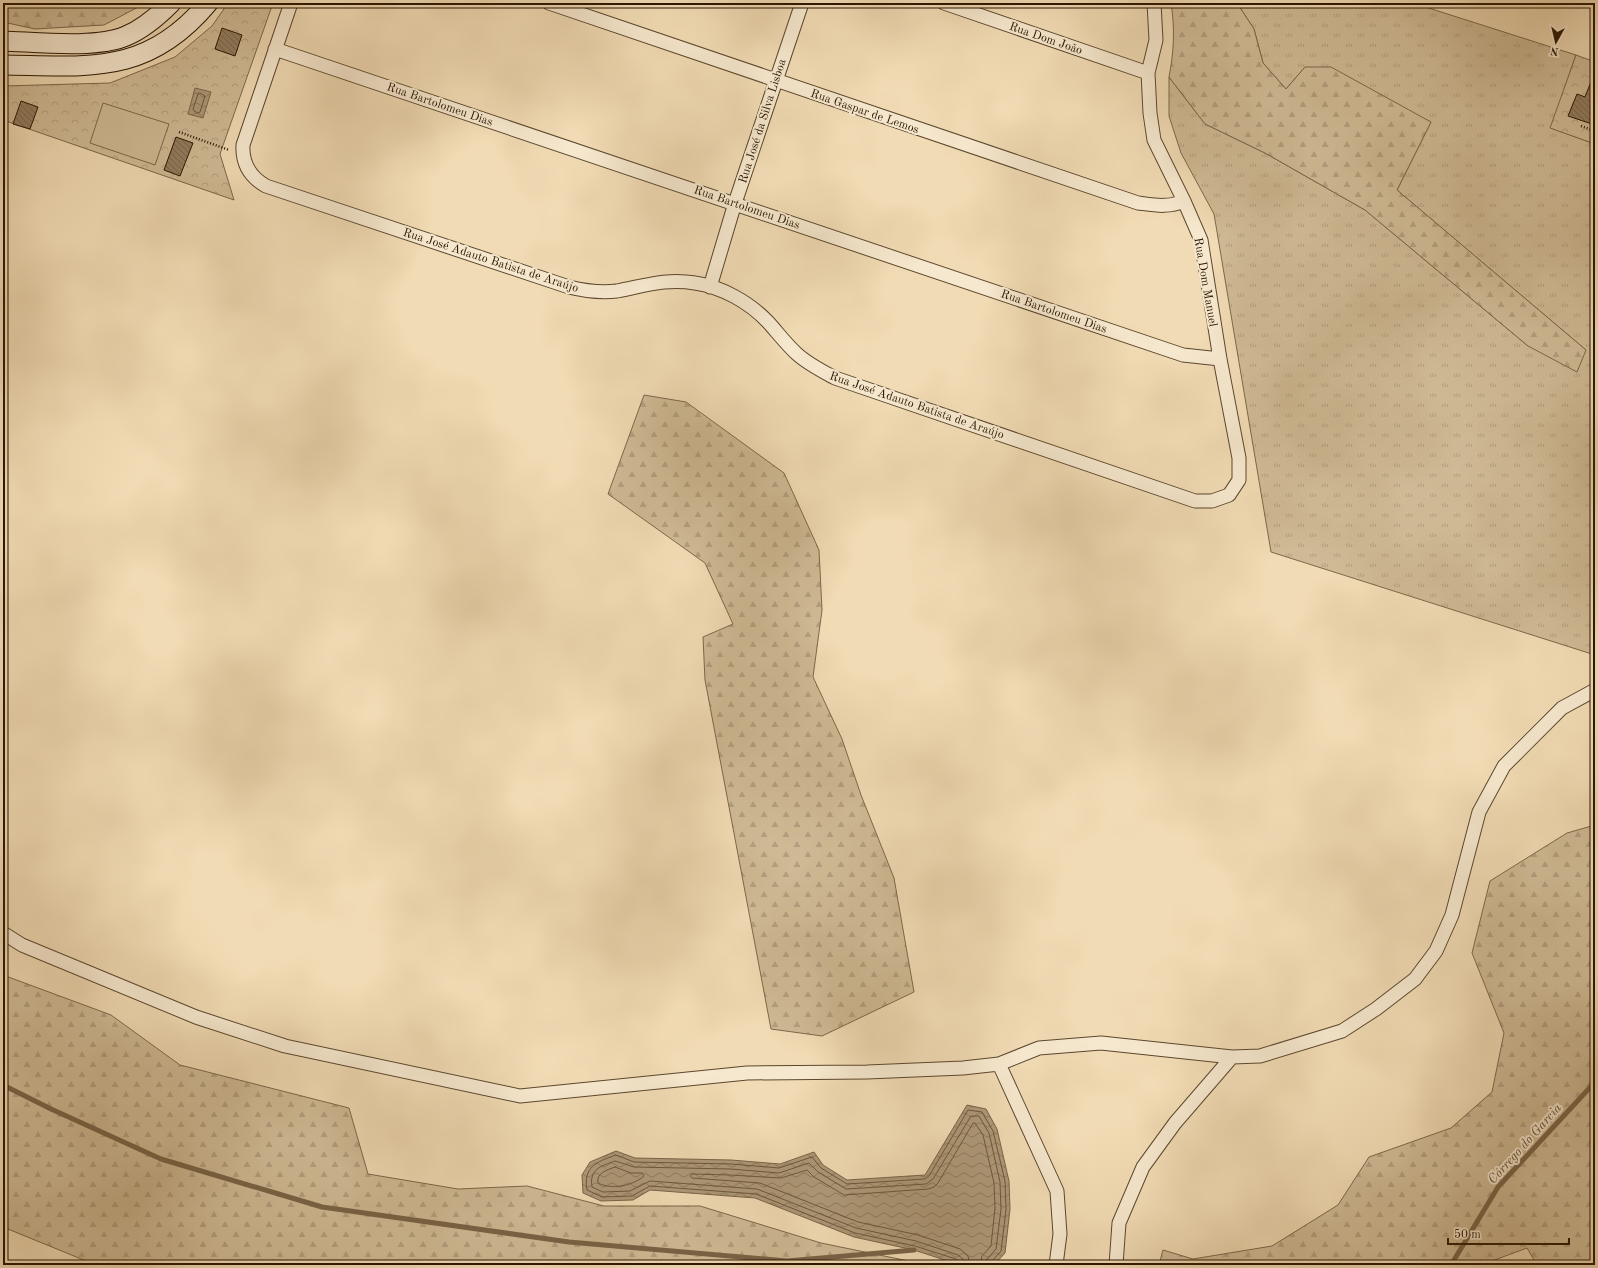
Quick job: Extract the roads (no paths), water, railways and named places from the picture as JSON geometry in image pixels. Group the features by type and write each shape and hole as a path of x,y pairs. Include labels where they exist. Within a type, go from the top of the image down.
{"main road":[{"path":"3,41 83,43 104,42 126,36 142,27 159,15 171,3"},
{"path":"3,65 84,66 108,64 133,58 156,48 177,34 195,18 208,3"}],"street":[{"path":"275,49 291,3"},
{"name":"Rua Gaspar de Lemos","path":"548,3 1138,203 1173,206 1184,201"},
{"name":"Rua José da Silva Lisboa","path":"710,286 735,203 802,3"},
{"name":"Rua Dom João","path":"944,3 1148,73"},
{"name":"Rua Dom Manuel","path":"1154,3 1156,40 1148,73 1150,113 1154,140 1184,201 1201,240 1220,360 1239,458 1239,480 1229,495"},
{"name":"Rua José Adauto Batista de Araújo","path":"275,49 244,139 244,159 251,174 266,186 584,291 616,291 652,283 673,281 710,286 735,297 753,308 768,322 782,340 797,355 815,368 835,378 1195,501 1212,501 1229,495"},
{"name":"Rua Bartolomeu Dias","path":"275,49 1183,355 1220,360"},
{"path":"3,933 22,945 196,1017 285,1046 520,1096 747,1073 934,1070 963,1068 999,1064 1039,1048 1101,1043 1232,1057 1260,1056 1342,1031 1376,1009 1415,979 1436,951 1452,915 1479,812 1504,766 1562,708 1595,690"},
{"path":"1116,1265 1119,1223 1143,1167 1175,1123 1232,1057"},
{"path":"999,1064 1057,1191 1060,1234 1056,1265"}],"water":[{"path":"195,88 211,92 203,118 188,114"},
{"path":"967,1105 986,1109 997,1129 1009,1181 1010,1209 1005,1253 994,1265 960,1265 914,1250 854,1237 755,1198 650,1190 633,1200 601,1201 583,1193 582,1175 590,1162 616,1151 635,1158 731,1160 780,1164 814,1152 823,1165 847,1180 925,1175"}],"waterway":[{"name":"Córrego do Garcia","path":"1451,1265 1498,1187 1595,1082"},
{"path":"3,1085 51,1109 161,1159 322,1207 569,1242 787,1261 914,1250"}]}
